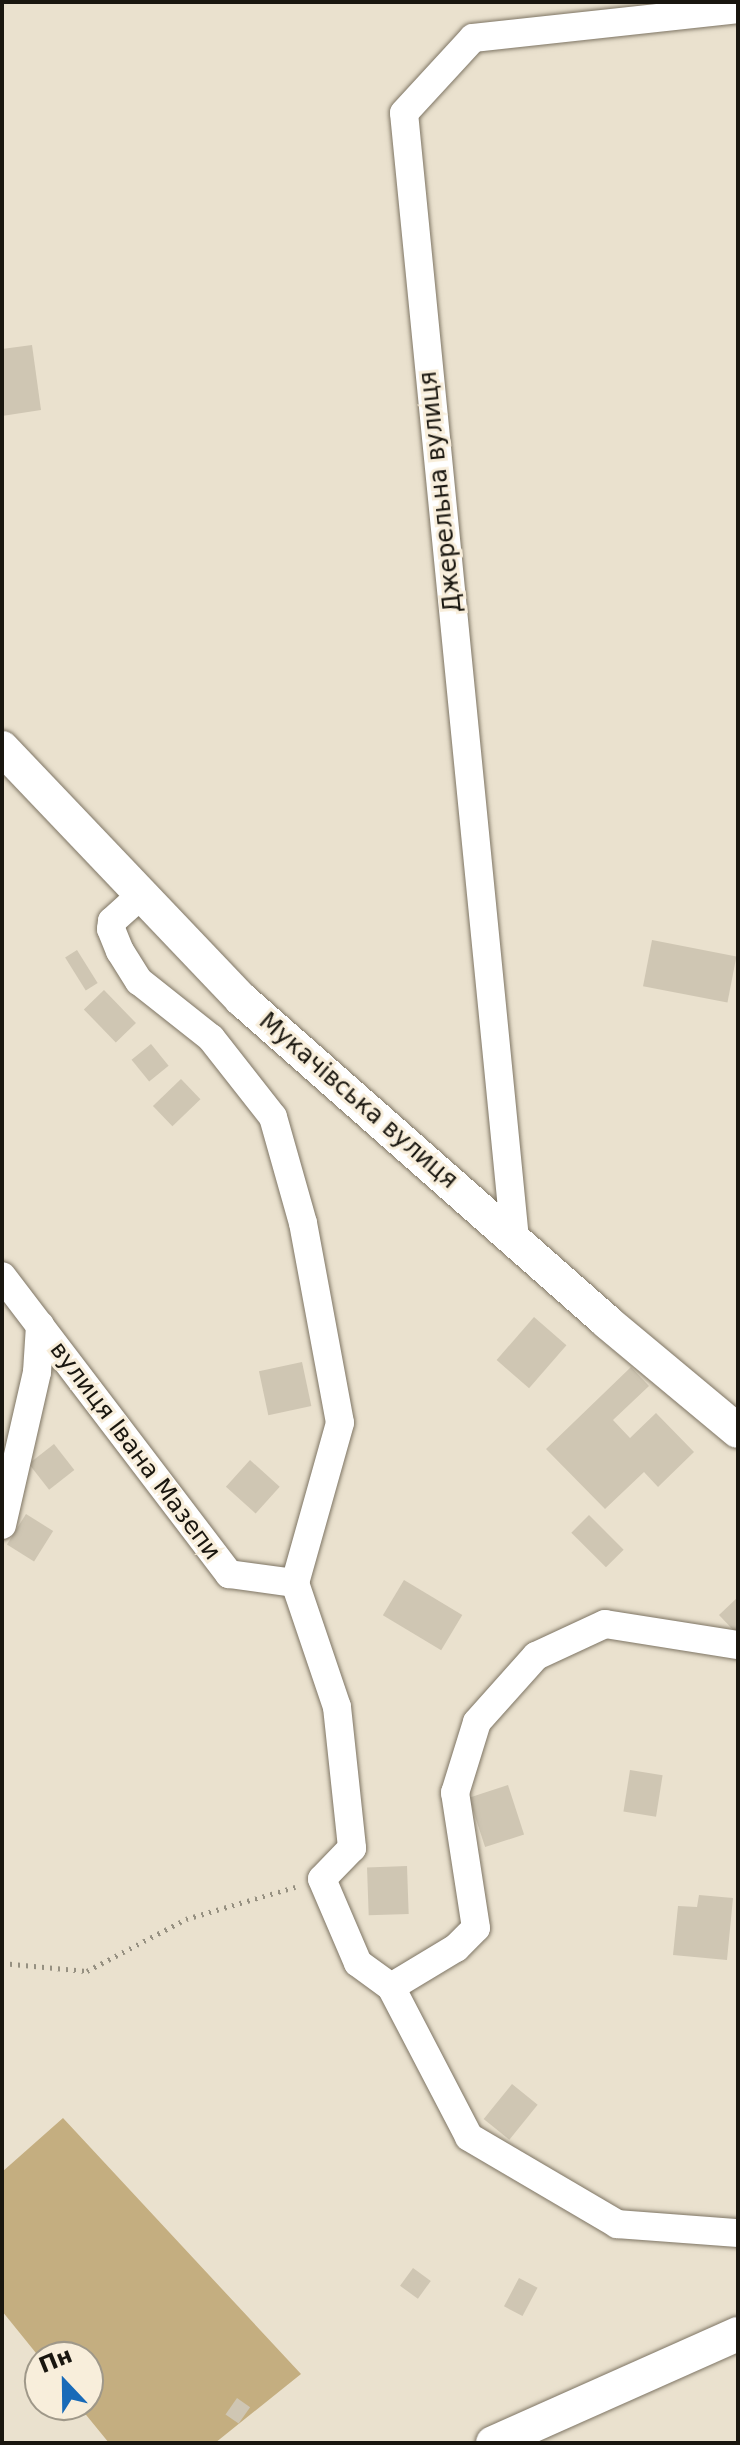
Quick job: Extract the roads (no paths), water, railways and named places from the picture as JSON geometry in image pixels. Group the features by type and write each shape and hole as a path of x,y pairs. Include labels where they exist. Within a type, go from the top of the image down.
{"street":[{"name":"Джерельна вулиця","path":"515,1239 404,113 473,38 738,9"},
{"name":"Мукачівська вулиця","path":"2,748 241,999 607,1322 738,1431"},
{"path":"141,895 112,921 111,929 120,951 139,981 211,1038 273,1117 303,1223 340,1423 295,1583 337,1707 352,1848 322,1879 358,1963 391,1987 469,2137 617,2224 738,2233"},
{"name":"вулиця Івана Мазепи","path":"2,1276 229,1574 295,1583"},
{"path":"2,1525 37,1372 40,1325"},
{"path":"391,1987 456,1948 476,1928 455,1793 477,1722 536,1656 605,1624 738,1645"},
{"path":"493,2443 738,2334"}]}
